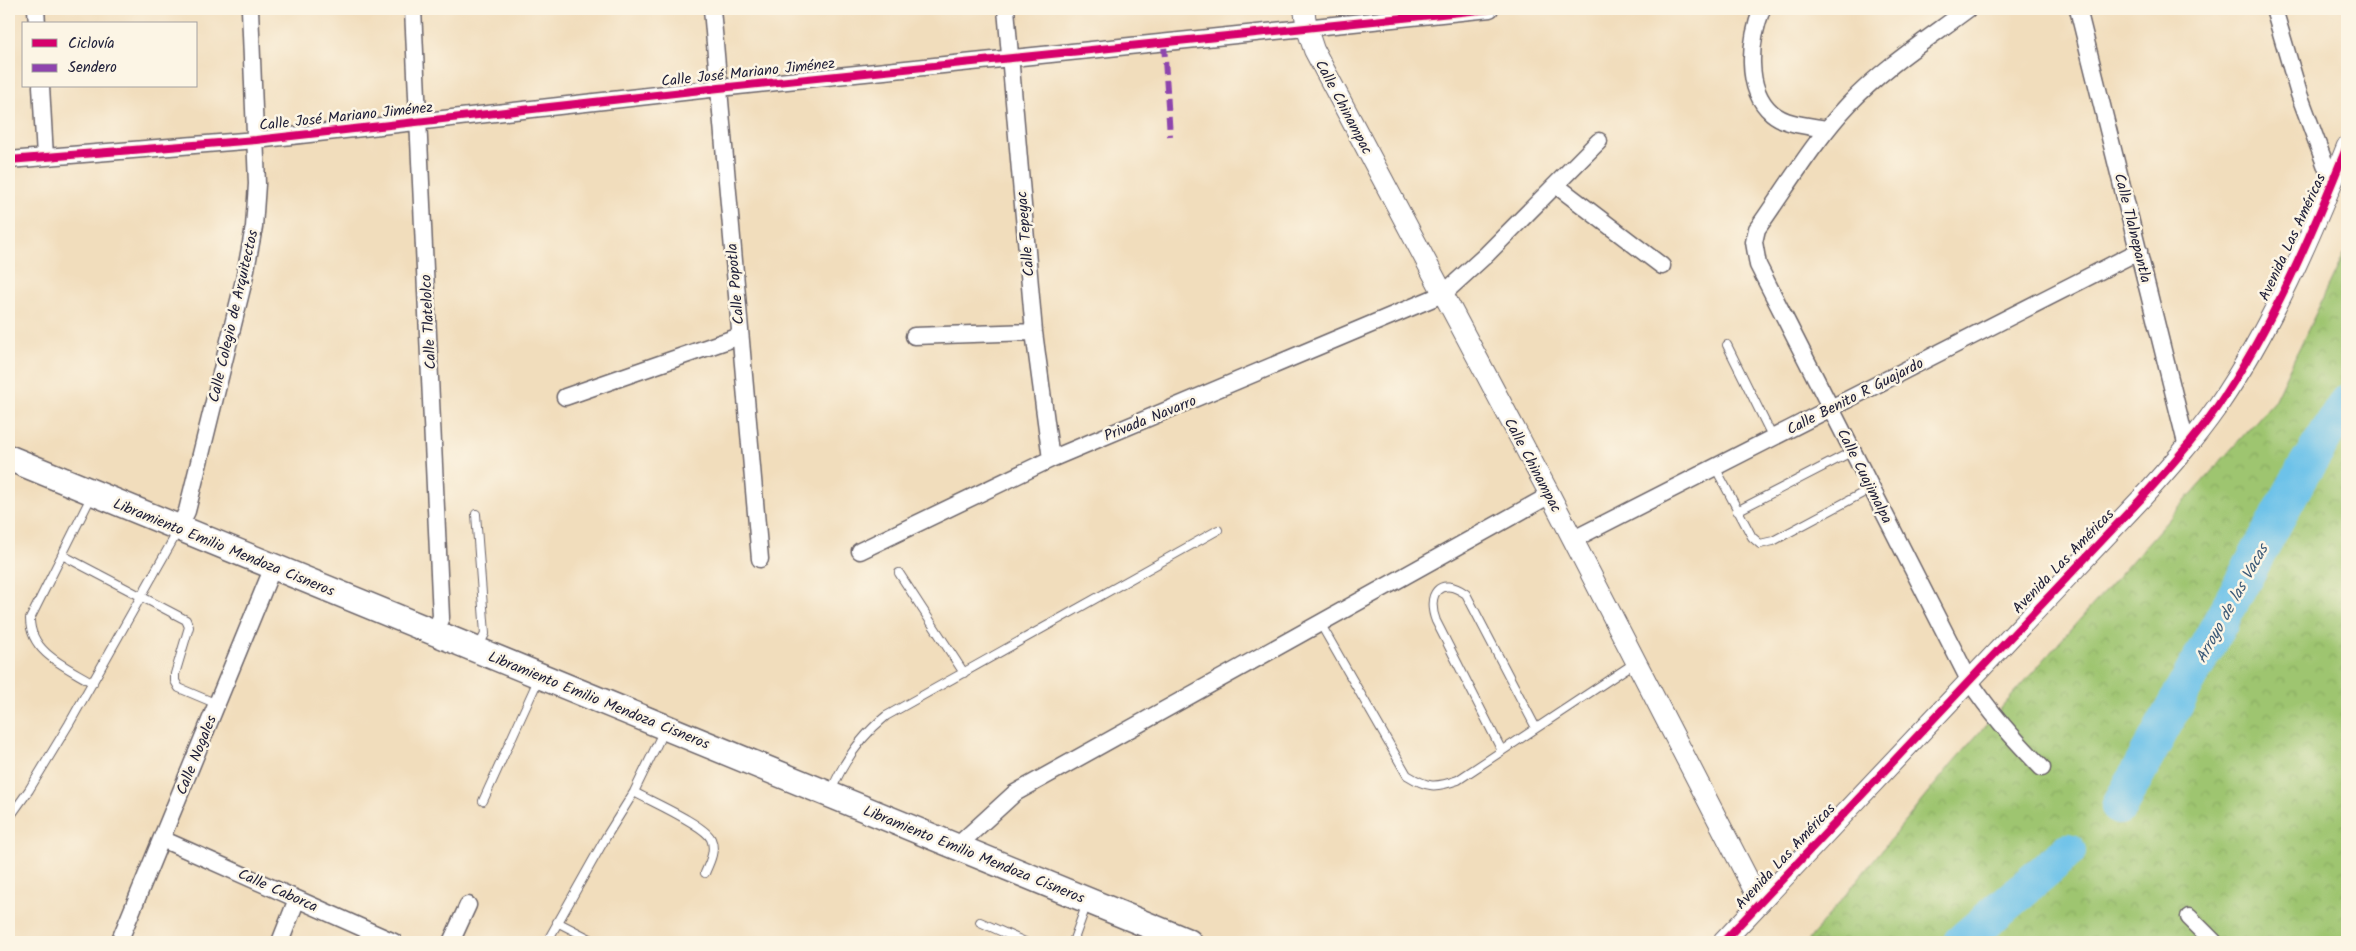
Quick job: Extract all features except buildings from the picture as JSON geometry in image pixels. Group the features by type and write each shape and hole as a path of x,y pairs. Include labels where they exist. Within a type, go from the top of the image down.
{"main road":[{"name":"Libramiento Emilio Mendoza Cisneros","path":"9,458 1189,942"}],"street":[{"path":"36,9 37,22"},
{"name":"Calle Colegio de Arquitectos","path":"179,528 187,511 244,280 255,210 256,140 250,9"},
{"name":"Calle Tlatelolco","path":"413,9 441,617 434,633"},
{"name":"Calle Popotla","path":"712,9 760,559"},
{"name":"Calle Tepeyac","path":"1006,9 1034,332 1051,458"},
{"name":"Calle Chinampac","path":"1304,9 1306,29 1314,50 1550,496 1760,902"},
{"name":"Calle José Mariano Jiménez","path":"9,160 256,140 719,88 1490,9"},
{"path":"1762,9 1753,36 1753,81 1761,101 1772,114 1787,121 1827,129 1851,102 1882,74 1968,9"},
{"name":"Calle Tlalnepantla","path":"2078,9 2187,447"},
{"path":"2274,9 2298,94 2332,183"},
{"path":"41,88 45,157"},
{"name":"Calle Cuajimalpa","path":"1827,129 1758,229 1754,242 1758,265 1969,680 1985,706 2042,768"},
{"path":"1443,294 1556,186 1599,141"},
{"name":"Avenida Las Américas","path":"1723,942 2140,500 2187,447 2217,407 2252,353 2287,285 2347,146"},
{"path":"1556,186 1662,266"},
{"name":"Calle Benito R Guajardo","path":"1572,540 2139,252"},
{"name":"Privada Navarro","path":"860,551 1051,458 1443,294"},
{"path":"914,336 1034,332"},
{"path":"565,397 740,336"},
{"path":"956,847 1015,793 1550,496"},
{"name":"Calle Nogales","path":"119,942 273,567"},
{"name":"Calle Caborca","path":"162,839 394,942"},
{"path":"280,942 297,898"},
{"path":"451,942 468,905"},
{"path":"2189,917 2214,942"}],"lane":[{"path":"1727,345 1773,438"},
{"path":"1737,511 1853,451"},
{"path":"1715,467 1755,542 1766,544 1872,488"},
{"path":"93,493 30,619 30,633 48,656 93,683"},
{"path":"476,514 485,634 477,650"},
{"path":"9,818 29,790 93,683 143,596 179,528"},
{"path":"830,795 840,772 870,729 886,716 1218,530"},
{"path":"62,555 186,620 189,627 175,674 175,680 179,688 217,704"},
{"path":"899,573 964,672"},
{"path":"1502,751 1436,621 1432,609 1432,599 1436,591 1446,586 1456,587 1466,594 1536,728"},
{"path":"1320,623 1408,775 1423,785 1440,786 1458,780 1636,662"},
{"path":"483,801 540,676"},
{"path":"546,942 634,792 665,728"},
{"path":"634,792 705,830 713,846 712,858 705,873"},
{"path":"1073,942 1088,901"},
{"path":"557,922 596,942"},
{"path":"980,922 1025,942"}],"green space":[{"path":"2347,248 2347,942 1807,942 1954,761 2274,401"}],"waterway":[{"name":"Arroyo de las Vacas","path":"2119,807 2302,473 2347,402"},
{"name":"Arroyo de las Vacas","path":"1961,942 2068,851"}],"marked path":[{"path":"1164,44 1170,136"}],"cycle path":[{"path":"9,160 256,140 719,88 1490,9"},
{"path":"1723,942 2140,500 2199,431 2237,377 2273,313 2305,247 2347,146"}]}
